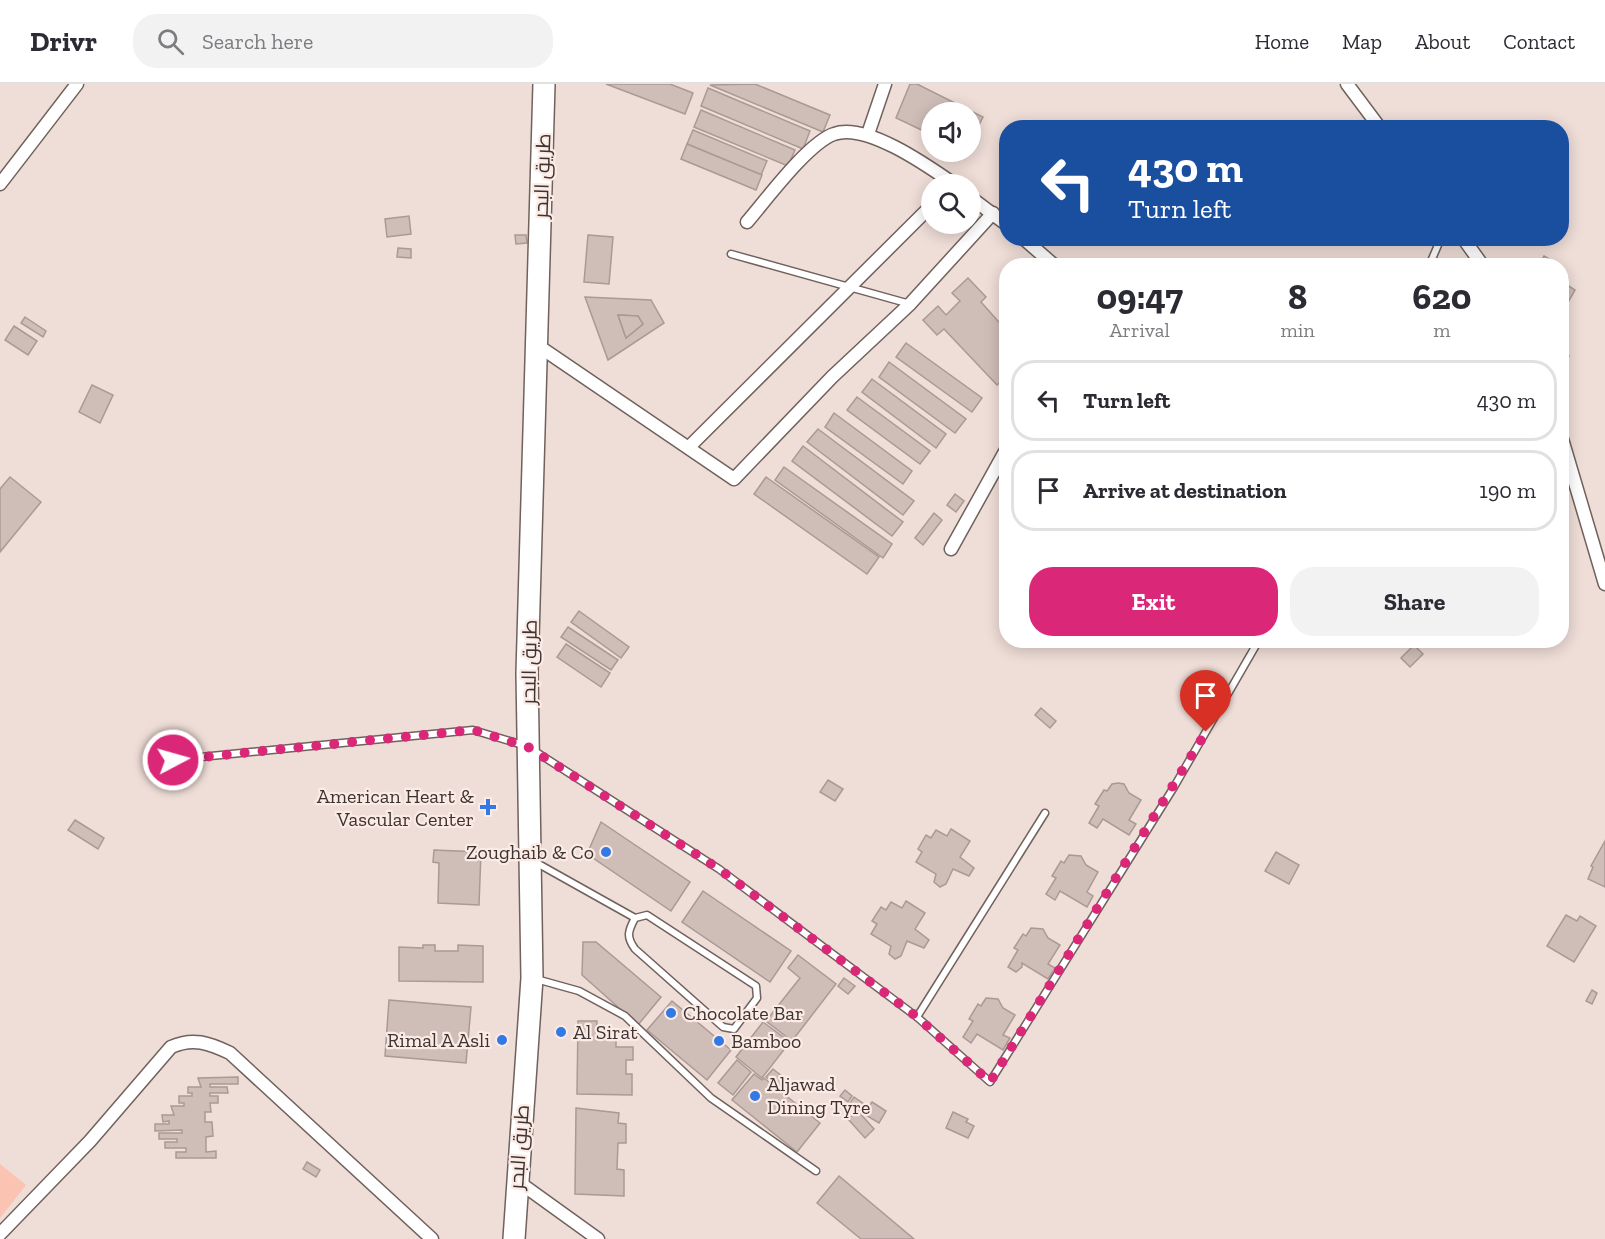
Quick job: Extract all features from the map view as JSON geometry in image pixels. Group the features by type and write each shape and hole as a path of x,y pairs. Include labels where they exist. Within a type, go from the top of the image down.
{"highway":[{"name":"طريق البحر","path":"514,1239 516,1180 532,978 527,673 544,84"}],"street":[{"path":"0,184 77,84"},
{"path":"867,134 885,84"},
{"path":"1347,84 1374,120"},
{"path":"747,222 810,150 834,134 867,134 936,174"},
{"path":"981,205 999,218"},
{"path":"537,345 735,479 832,377 910,304 993,213"},
{"path":"689,447 921,216"},
{"path":"1032,246 1046,258"},
{"path":"951,549 999,463"},
{"path":"1569,463 1605,584"},
{"path":"0,1234 90,1141 171,1047 181,1042 198,1041 230,1053 432,1239"},
{"path":"516,1180 598,1239"}],"lane":[{"path":"731,254 849,285 910,304"},
{"path":"151,762 473,730 528,747 719,869 917,1017 990,1082 1169,795 1253,648"},
{"path":"917,1017 1045,813"},
{"path":"529,859 635,918 651,916 756,986 757,998 736,1027 723,1027 635,949 627,934 635,918"},
{"path":"532,978 579,991 625,1017 711,1098 816,1171"}],"shaded area":[{"path":"0,1164 26,1185 0,1218"}],"building":[{"path":"606,84 670,84 693,93 685,114"},
{"path":"755,84 830,115 823,132 710,85"},
{"path":"910,84 917,84 953,102 921,102 921,130 896,118"},
{"path":"708,88 810,131 803,149 701,106"},
{"path":"701,110 795,150 788,166 694,127"},
{"path":"693,130 767,161 761,175 687,144"},
{"path":"687,144 762,175 756,190 681,159"},
{"path":"409,216 411,234 387,237 385,219"},
{"path":"515,235 526,235 527,243 516,244"},
{"path":"588,235 613,237 609,284 584,282"},
{"path":"398,248 411,249 411,258 397,257"},
{"path":"968,278 986,297 981,302 999,322 999,383 997,385 944,329 937,335 923,320 938,306 946,315 960,301 952,293"},
{"path":"1569,286 1575,290 1569,300"},
{"path":"585,297 651,300 664,323 608,360","holes":["618,315 638,316 643,324 626,338"]},
{"path":"618,315 638,316 643,324 626,338"},
{"path":"25,317 46,331 43,337 21,323"},
{"path":"14,326 37,341 28,355 5,340"},
{"path":"906,343 982,398 972,412 896,357"},
{"path":"889,362 966,419 955,433 879,377"},
{"path":"872,379 946,434 936,448 862,392"},
{"path":"92,385 113,395 100,423 79,412"},
{"path":"857,397 930,451 920,464 847,410"},
{"path":"834,413 912,471 903,484 825,427"},
{"path":"818,429 914,501 903,515 807,442"},
{"path":"803,446 903,522 892,536 792,461"},
{"path":"784,467 892,544 883,558 775,480"},
{"path":"10,477 41,502 0,552 0,489"},
{"path":"766,477 879,557 867,574 754,494"},
{"path":"955,494 964,501 956,512 947,505"},
{"path":"934,513 942,520 923,545 915,538"},
{"path":"579,611 629,647 621,658 571,622"},
{"path":"568,627 618,660 611,670 561,637"},
{"path":"566,644 610,673 601,687 557,657"},
{"path":"1411,648 1417,648 1423,654 1410,667 1401,658"},
{"path":"1041,708 1056,721 1050,728 1035,715"},
{"path":"828,780 843,789 835,801 820,792"},
{"path":"1112,784 1124,784 1129,793 1141,800 1129,820 1136,824 1129,835 1103,819 1097,828 1089,823 1099,806 1095,804 1104,790 1107,791"},
{"path":"75,820 104,838 98,849 68,830"},
{"path":"601,822 690,882 671,911 587,854"},
{"path":"951,829 970,841 960,857 974,868 969,876 953,869 946,884 940,887 934,882 936,874 916,862 922,852 918,849 926,835 931,838 936,830 947,836"},
{"path":"1605,841 1605,887 1588,879 1593,867 1591,866"},
{"path":"434,850 481,852 479,905 438,903 439,863 433,862"},
{"path":"1276,852 1299,865 1289,884 1265,871"},
{"path":"1069,855 1081,856 1086,865 1098,872 1087,892 1093,896 1087,907 1060,891 1055,900 1046,894 1056,878 1052,876 1061,861 1064,863"},
{"path":"703,891 791,951 770,982 682,922"},
{"path":"906,901 925,913 915,929 929,940 924,948 907,941 901,956 895,959 889,954 891,946 871,934 877,924 872,921 881,907 886,910 891,902 902,908"},
{"path":"1566,915 1577,921 1580,916 1596,926 1574,962 1547,946"},
{"path":"1031,928 1043,929 1048,938 1060,945 1048,964 1055,968 1048,979 1022,963 1022,967 1016,972 1008,967 1018,950 1014,948 1023,934 1026,936"},
{"path":"583,942 596,942 661,997 638,1025 582,975"},
{"path":"423,945 435,945 435,951 458,951 458,945 483,946 483,982 399,981 399,947 423,948"},
{"path":"798,955 836,984 792,1041 766,1021 800,978 788,968"},
{"path":"844,978 855,986 848,994 838,986"},
{"path":"1592,990 1597,993 1592,1004 1586,1001"},
{"path":"986,998 998,999 1003,1008 1015,1015 1003,1035 1010,1038 1003,1050 977,1034 971,1043 963,1037 973,1021 969,1019 978,1004 981,1006"},
{"path":"389,1000 471,1007 466,1063 385,1056"},
{"path":"672,1001 731,1050 707,1080 647,1030"},
{"path":"578,1021 597,1021 596,1035 616,1036 616,1047 633,1047 633,1060 626,1060 626,1074 632,1074 632,1095 577,1094"},
{"path":"763,1022 790,1042 762,1078 736,1057"},
{"path":"737,1060 751,1072 733,1095 718,1083"},
{"path":"773,1069 793,1085 787,1093 766,1077"},
{"path":"754,1074 762,1080 764,1078 820,1123 797,1152 732,1100"},
{"path":"238,1077 238,1084 210,1084 210,1087 227,1087 228,1093 210,1093 210,1096 218,1096 218,1103 210,1103 211,1112 205,1112 205,1122 212,1122 213,1136 206,1137 206,1152 216,1151 216,1158 176,1158 176,1152 186,1152 186,1148 165,1148 165,1142 177,1142 177,1139 159,1139 159,1133 182,1133 182,1130 155,1131 155,1124 169,1124 169,1121 163,1122 162,1115 174,1115 171,1106 184,1106 184,1103 179,1103 179,1096 192,1096 192,1093 188,1093 188,1087 201,1087 198,1078"},
{"path":"845,1090 852,1096 848,1102 840,1096"},
{"path":"854,1097 864,1104 859,1110 850,1103"},
{"path":"872,1102 886,1111 879,1123 864,1114"},
{"path":"576,1108 619,1113 618,1123 626,1124 626,1143 618,1143 617,1169 624,1170 624,1196 575,1194"},
{"path":"858,1111 874,1129 865,1138 848,1119"},
{"path":"953,1112 968,1119 966,1122 974,1126 968,1138 946,1128"},
{"path":"307,1162 320,1170 316,1177 303,1169"},
{"path":"839,1176 914,1239 861,1239 817,1203"}],"place":[{"name":"American Heart & Vascular Center","path":"488,807"},
{"name":"Zoughaib & Co","path":"606,852"},
{"name":"Chocolate Bar","path":"671,1013"},
{"name":"Al Sirat","path":"561,1032"},
{"name":"Rimal A Asli","path":"502,1040"},
{"name":"Bamboo","path":"719,1041"},
{"name":"Aljawad Dining Tyre","path":"755,1096"}],"route":[{"path":"173,760 473,730 528,747 719,869 917,1017 990,1082 1206,732"}]}
